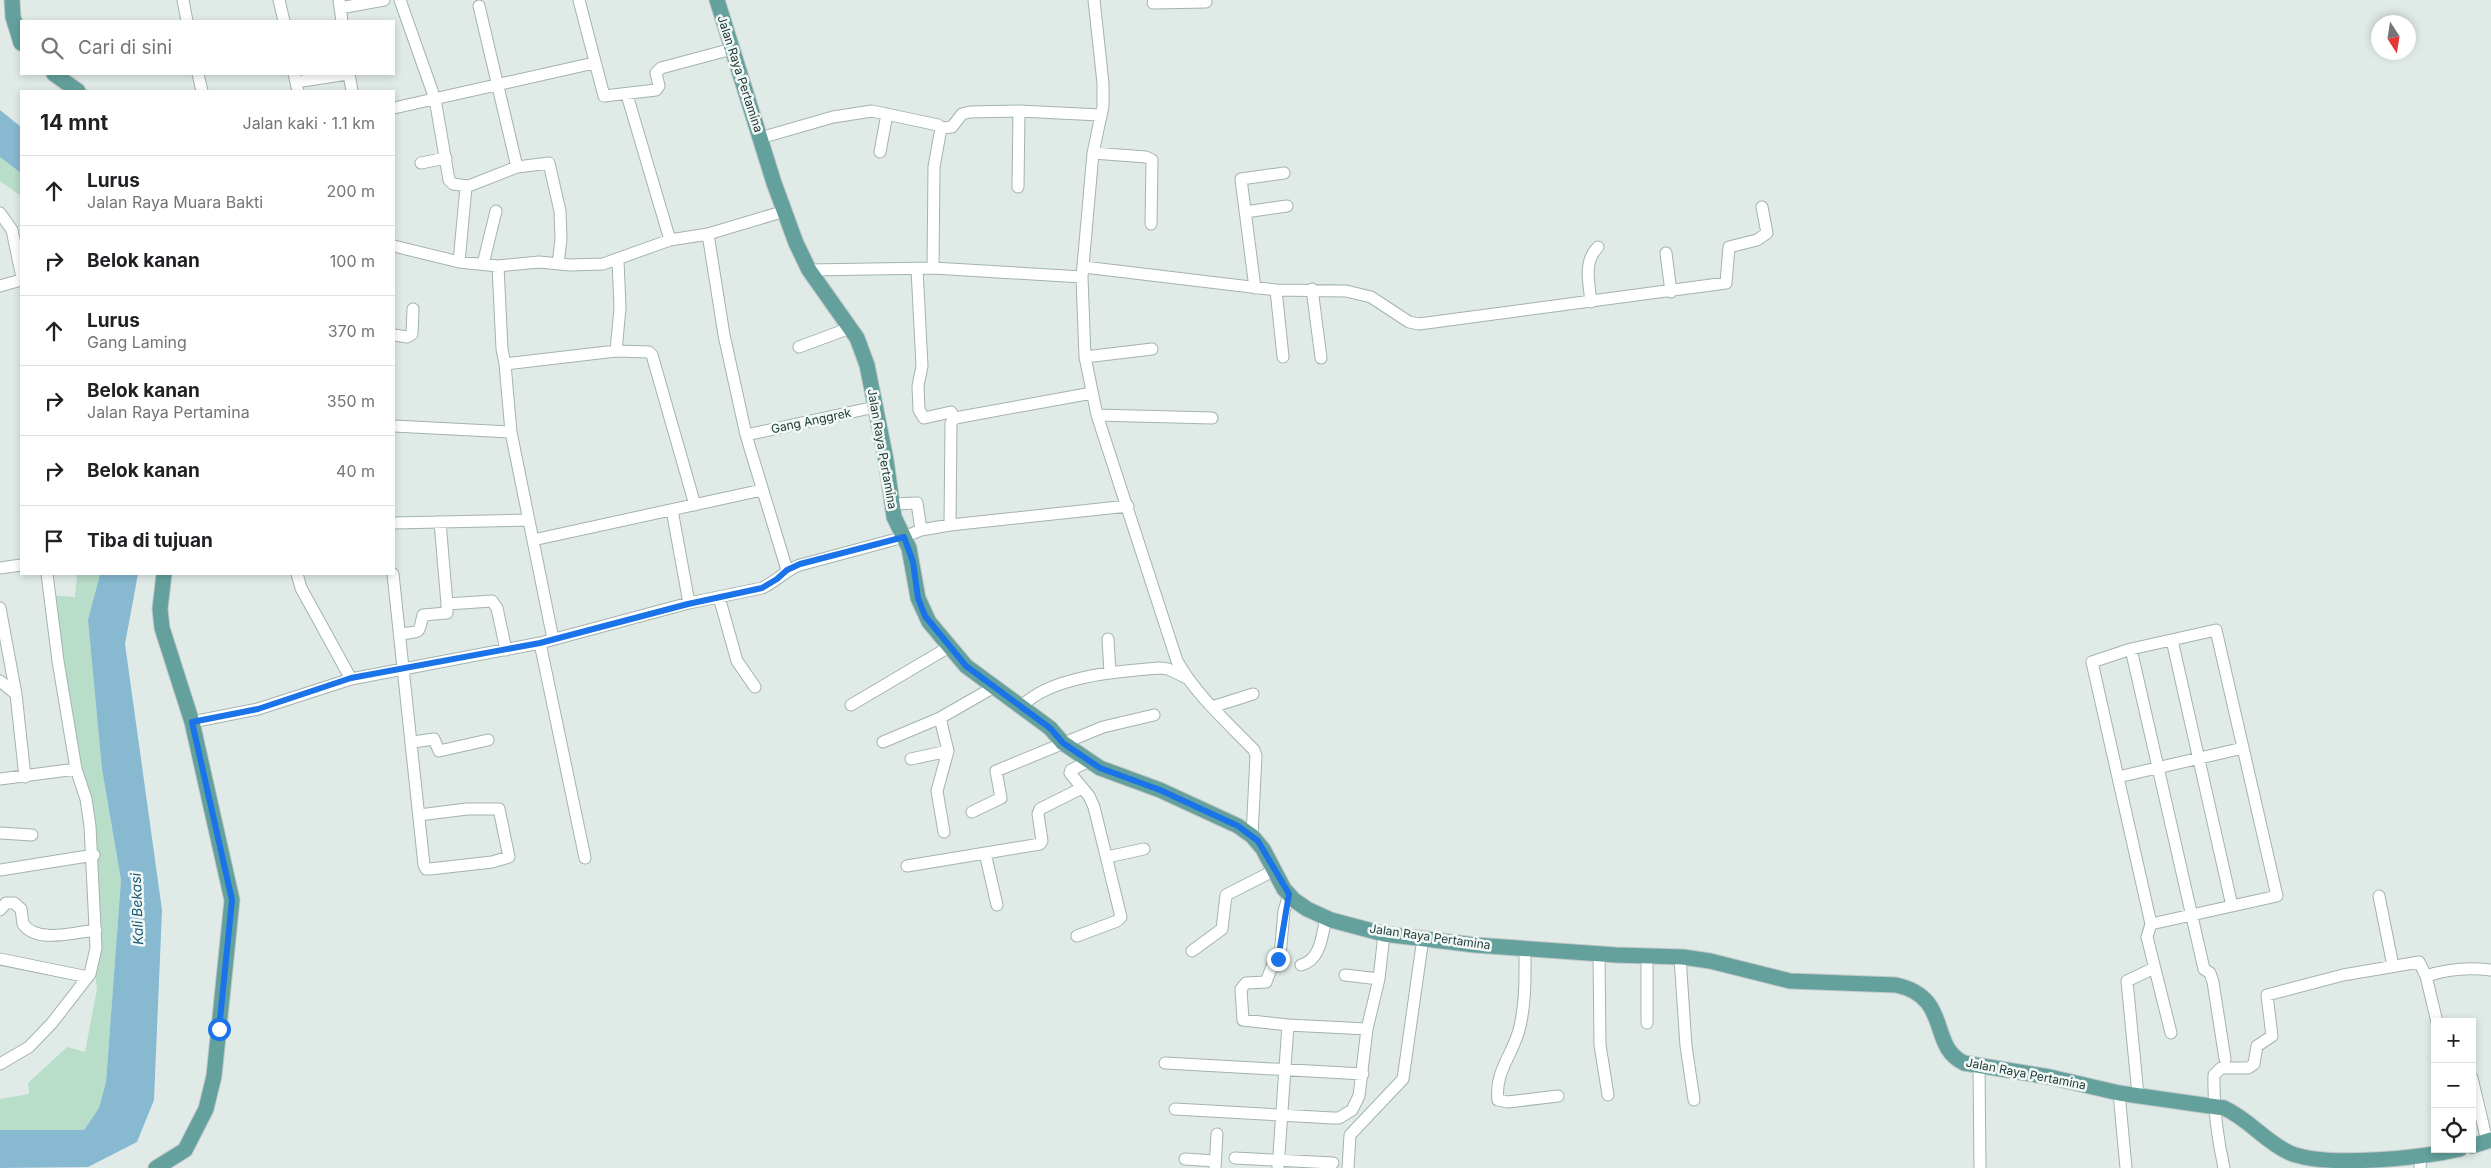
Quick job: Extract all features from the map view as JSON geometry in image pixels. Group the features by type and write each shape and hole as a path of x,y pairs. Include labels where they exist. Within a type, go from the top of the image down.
{"main road":[{"path":"12,0 13,18 20,40"},
{"name":"Jalan Raya Pertamina","path":"717,0 774,183 796,243 809,270 850,328 861,347 867,364 894,517 913,562 918,598 929,622 966,666 1050,728 1063,743 1089,761 1100,768 1168,794 1238,826 1252,836 1263,849 1273,871 1289,894 1307,909 1326,918 1384,934 1475,945 1680,957 1710,961 1790,982 1896,984 1921,994 1929,1003 1936,1015 1948,1049 1954,1058 1964,1063 2050,1077 2120,1093 2213,1106 2234,1112 2274,1144 2290,1154 2324,1164 2421,1162 2448,1153"},
{"path":"55,75 77,90"},
{"path":"162,1166 185,1150 206,1109 214,1076 232,916 230,884 192,722 162,628 160,609 164,575"},
{"path":"2476,1145 2489,1140"}],"street":[{"path":"183,0 188,20"},
{"path":"279,0 284,20"},
{"path":"342,20 340,4 384,0"},
{"path":"400,0 435,99 450,183 468,186 517,167 547,163 550,165 560,219 558,264"},
{"path":"579,0 604,96 627,95 658,89 656,73 661,68 732,49"},
{"path":"1094,0 1103,83 1103,106 1092,153 1083,272 1085,357 1097,415 1178,661 1187,678 1254,750 1256,756 1252,836"},
{"path":"1153,3 1179,1 1206,2"},
{"path":"479,6 517,167"},
{"path":"395,108 498,86 594,62"},
{"path":"198,75 202,90"},
{"path":"296,82 342,75"},
{"path":"348,75 352,90"},
{"path":"627,95 670,240"},
{"path":"760,138 848,114 872,111 938,125 941,128 952,127 962,114 970,112 1019,111 1100,115"},
{"path":"1018,187 1019,111"},
{"path":"880,152 887,114"},
{"path":"933,268 934,167 941,128"},
{"path":"1092,153 1146,157 1152,160 1151,224"},
{"path":"421,163 446,158"},
{"path":"1255,288 1241,179 1284,173"},
{"path":"459,262 464,202 468,186"},
{"path":"1245,212 1288,206"},
{"path":"809,270 933,268 1083,272 1276,290 1312,289 1346,291 1370,297 1409,322 1419,324 1671,292 1726,282 1730,247 1757,240 1767,233 1762,207"},
{"path":"483,264 496,210"},
{"path":"395,246 459,262 498,266 539,262 603,264 670,240 708,234 785,210"},
{"path":"0,213 12,230 20,268"},
{"path":"708,234 724,335 746,435 787,570"},
{"path":"1591,302 1588,262 1591,254 1598,247"},
{"path":"1666,253 1671,292"},
{"path":"616,351 620,308 618,260"},
{"path":"498,266 502,349 505,364 510,432 554,639"},
{"path":"917,269 922,366 918,386 919,410 924,418 951,412 955,418"},
{"path":"0,286 20,280"},
{"path":"1312,289 1321,358"},
{"path":"1276,290 1283,357"},
{"path":"395,335 407,336 412,334 413,309"},
{"path":"799,347 850,328"},
{"path":"1085,357 1152,349"},
{"path":"505,364 616,351 646,351 652,355 695,505"},
{"path":"950,525 951,423 955,418 1092,393"},
{"name":"Gang Anggrek","path":"746,435 875,407"},
{"path":"1097,415 1212,418"},
{"path":"395,426 510,432"},
{"path":"533,540 762,490"},
{"path":"892,504 917,503 921,530"},
{"path":"192,722 258,709 329,688 346,681 540,643 770,584 787,570 904,537 921,530 950,525 1128,506"},
{"path":"672,510 688,604"},
{"path":"395,523 529,520"},
{"path":"400,634 417,632 421,628 424,615 447,612 440,522"},
{"path":"0,568 20,565"},
{"path":"0,1064 29,1047 52,1023 88,977 94,962 96,930 94,855 86,799 76,769 57,653 47,575"},
{"path":"297,575 301,588 346,681"},
{"path":"393,575 413,742 419,815 426,869 492,862 509,857 499,808 467,809 419,815"},
{"path":"719,597 737,661 755,687"},
{"path":"446,604 496,603 506,650"},
{"path":"0,608 16,694 25,777"},
{"path":"2151,924 2277,896 2216,630 2131,649 2092,662 2151,924 2147,937 2171,1033"},
{"path":"1108,639 1110,673"},
{"path":"2172,640 2232,906"},
{"path":"540,643 585,858"},
{"path":"851,704 949,647"},
{"path":"2131,649 2204,969 2210,973 2213,982 2225,1059"},
{"path":"1021,707 1031,696 1079,678 1160,668 1168,669 1187,678"},
{"path":"0,680 16,694"},
{"path":"883,742 940,718 994,687"},
{"path":"1212,706 1253,694"},
{"path":"972,812 1001,798 996,771 1103,727 1154,715"},
{"path":"940,718 948,751 937,791 944,832"},
{"path":"413,742 434,739 439,751 488,740"},
{"path":"2118,778 2243,748"},
{"path":"911,759 948,751"},
{"path":"1077,936 1117,921 1121,917 1094,807 1070,773 1071,770 1089,761"},
{"path":"0,779 76,769"},
{"path":"907,866 1041,843 1038,814 1040,809 1082,788"},
{"path":"0,833 32,835"},
{"path":"1107,857 1144,849"},
{"path":"985,853 997,905"},
{"path":"0,870 94,855"},
{"path":"1192,951 1222,929 1226,895 1273,871"},
{"path":"1289,894 1284,911 1280,956 1274,962 1266,982 1246,983 1242,989 1243,1020 1288,1025 1367,1029"},
{"path":"2379,896 2393,966"},
{"path":"0,910 6,903 14,903 21,908 22,924 34,933 48,935 96,930"},
{"path":"1301,965 1308,962 1316,953 1326,918"},
{"path":"1175,1109 1333,1118 1344,1116 1352,1110 1357,1102 1363,1074 1367,1029 1380,979 1384,934"},
{"path":"1348,1168 1350,1135 1404,1079 1423,938"},
{"path":"1525,948 1525,992 1520,1028 1514,1046 1501,1070 1498,1100 1508,1102 1558,1096"},
{"path":"1599,953 1600,1045 1608,1096"},
{"path":"1647,956 1647,1023"},
{"path":"1680,957 1686,1046 1694,1100"},
{"path":"0,959 88,977"},
{"path":"2224,1168 2216,1133 2213,1106 2214,1072 2221,1068 2251,1067 2254,1064 2257,1046 2272,1036 2267,995 2343,975 2419,962 2426,976 2436,1018"},
{"path":"2138,1095 2127,981 2154,968"},
{"path":"2426,976 2464,969 2491,970"},
{"path":"1345,975 1380,979"},
{"path":"1278,1164 1288,1025"},
{"path":"1165,1063 1363,1074"},
{"path":"1979,1066 1980,1168"},
{"path":"2120,1093 2126,1168"},
{"path":"2476,1093 2489,1140"},
{"path":"1185,1159 1215,1164 1217,1134"},
{"path":"1235,1158 1278,1164 1333,1163"}],"green space":[{"path":"0,157 20,172 20,195 0,181"},
{"path":"77,575 100,575 88,620 102,769 121,880 106,1082 99,1108 84,1130 0,1130 0,1099 29,1094 28,1083 67,1047 85,1052 97,989 94,962 95,897 50,595 75,597"}],"water":[{"path":"0,110 20,126 20,172 0,157"},
{"name":"Kali Bekasi","path":"100,575 138,575 125,644 162,910 154,1100 137,1142 88,1167 0,1168 0,1130 84,1130 99,1108 106,1082 121,880 102,769 88,620"}],"route":[{"path":"219,1029 224,972 232,916 232,900 218,829 192,722 258,709 329,688 351,678 404,670 540,643 688,604 762,588 787,570 800,564 904,537 913,562 918,598 925,616 966,666 1050,728 1063,743 1100,768 1160,790 1238,826 1258,841 1273,871 1289,894 1284,911 1281,954 1278,959"}]}
